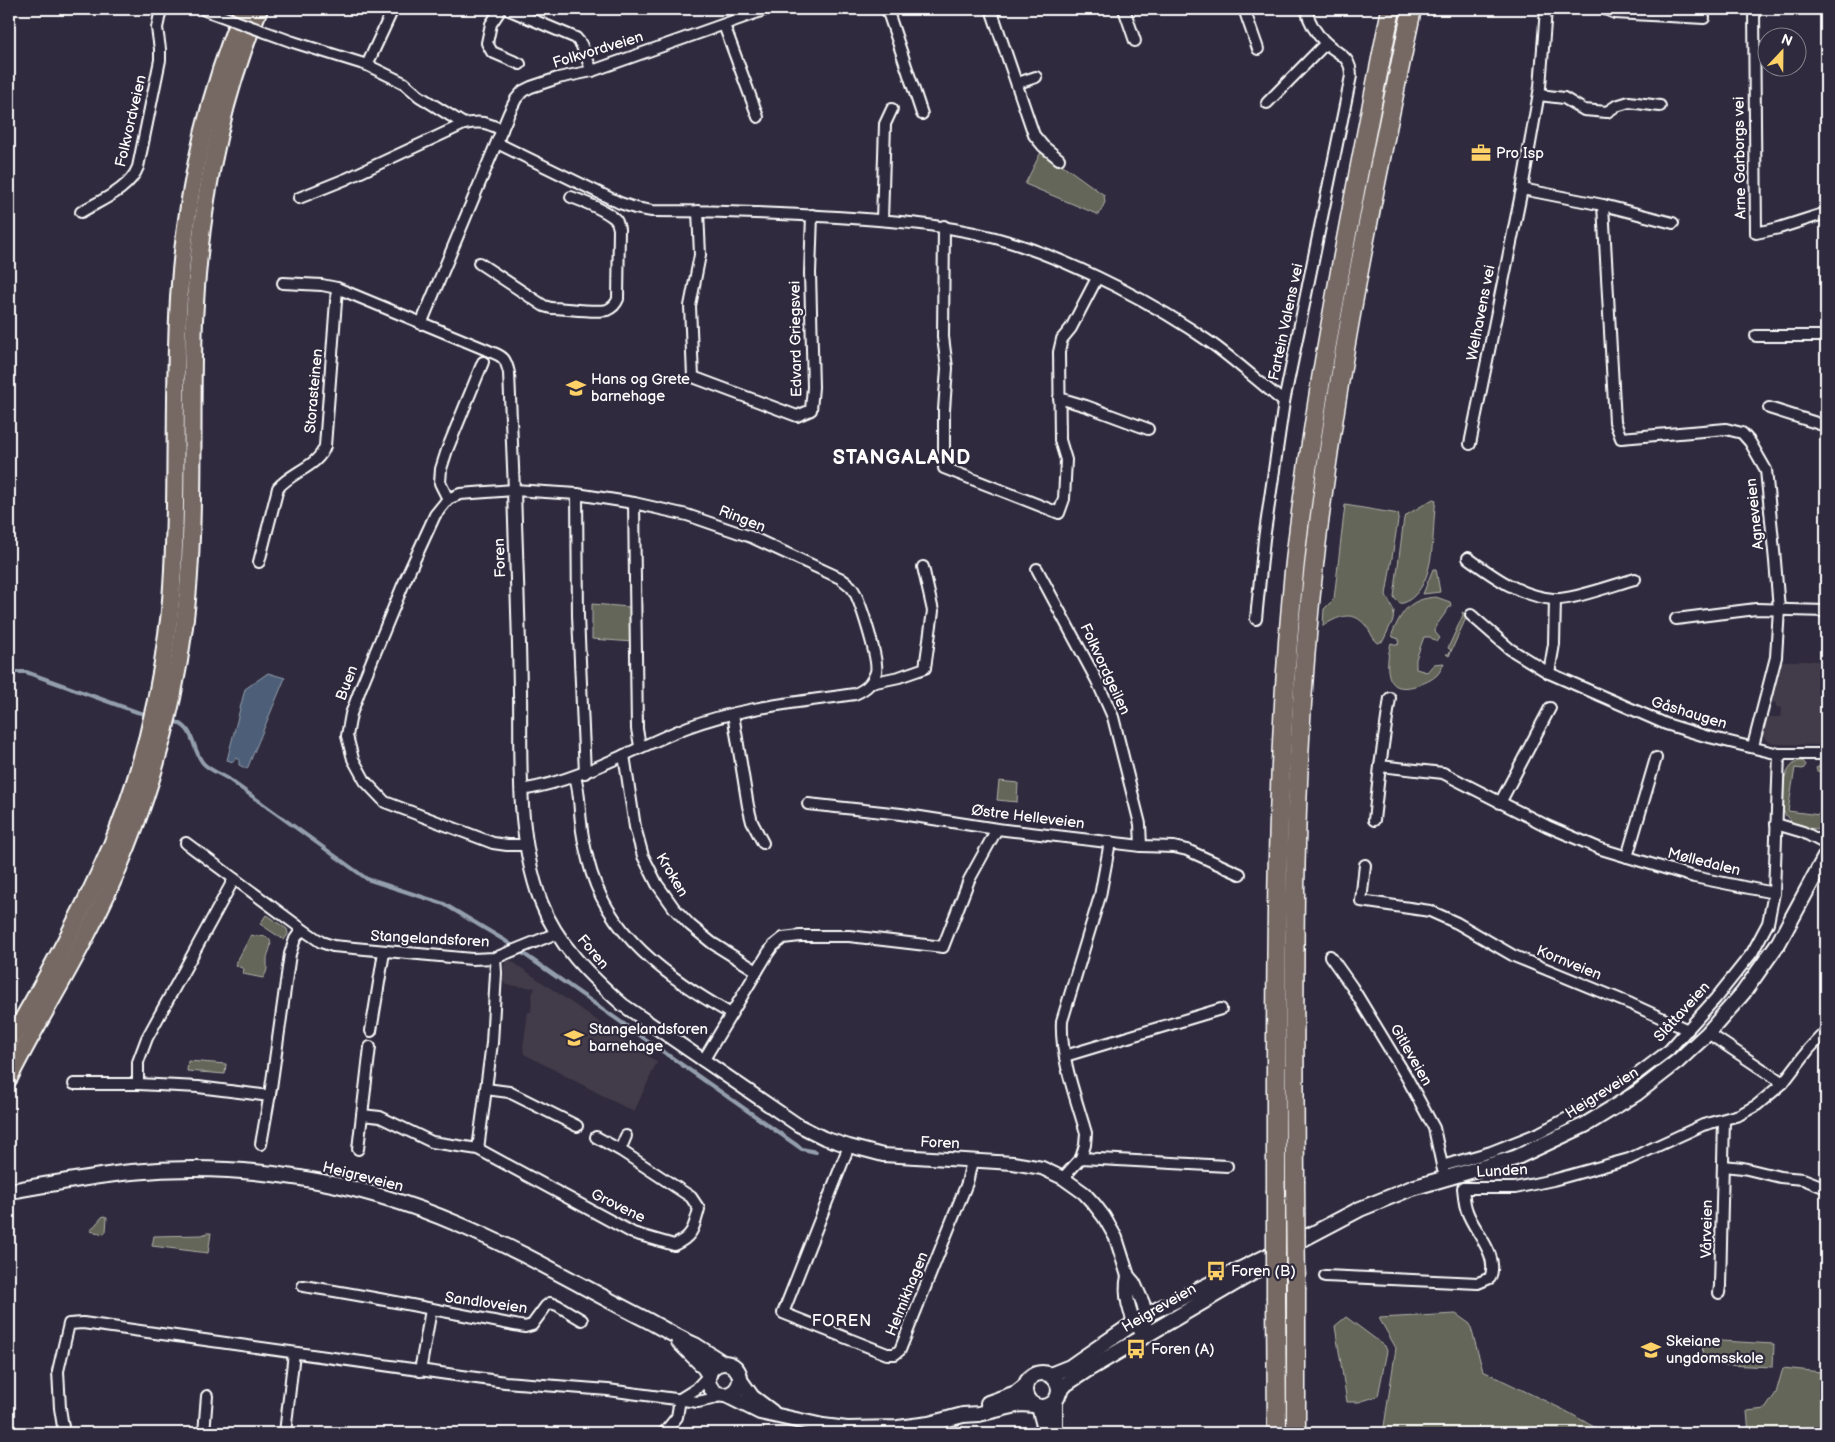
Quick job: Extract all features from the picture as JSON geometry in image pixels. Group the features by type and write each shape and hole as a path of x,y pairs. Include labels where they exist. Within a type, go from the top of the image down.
{"highway":[{"path":"169,674 168,627 175,515 179,298 186,227 198,157 210,108 243,9"},
{"path":"9,1078 30,1036 85,940 118,869 141,813 150,755 169,674 184,627 189,577 192,500 194,322 198,256 209,180 233,83 259,9"},
{"path":"1277,1433 1275,981 1279,794 1284,686 1292,589 1308,462 1335,298 1391,9"},
{"path":"1296,1433 1294,978 1298,794 1310,594 1326,462 1353,300 1412,9"},
{"path":"9,1043 68,937 111,846 128,799 150,755"}],"main road":[{"name":"Heigreveien","path":"1050,1375 1070,1367 1140,1318 1377,1201 1444,1172 1515,1158 1585,1126 1637,1092 1678,1061 1708,1033 1743,993 1779,942 1826,855"},
{"name":"Heigreveien","path":"11,1191 106,1175 189,1169 256,1172 316,1181 402,1203 462,1225 735,1368 740,1380 752,1397 774,1414"},
{"name":"Heigreveien","path":"1057,1397 1074,1378 1144,1335 1259,1269 1303,1239"},
{"name":"Heigreveien","path":"674,1336 703,1366 708,1375 711,1388 760,1412 824,1426 871,1429 929,1424 963,1415 979,1414 1021,1404 1036,1406"},
{"path":"708,1375 714,1366 723,1363"},
{"path":"1046,1433 1036,1406 1026,1396 1027,1382 1035,1375 1045,1373 1057,1382 1055,1433"},
{"path":"724,1395 737,1388 740,1380"},
{"name":"Heigreveien","path":"963,1415 980,1406 1016,1393 1026,1386"},
{"path":"1036,1406 1045,1407 1057,1397"}],"street":[{"name":"Folkvordveien","path":"81,212 124,186 132,179 138,167 160,60 156,28 161,9"},
{"path":"202,9 293,42 367,65 404,83 419,96 464,124"},
{"path":"367,65 393,9"},
{"path":"501,9 491,24 487,43 492,52 520,64"},
{"path":"507,9 576,38 582,44 592,71"},
{"name":"Folkvordveien","path":"421,324 502,130 516,99 523,91 558,78 592,71 767,9"},
{"path":"887,9 922,114"},
{"path":"991,9 1034,134 1043,146 1059,159"},
{"path":"1124,9 1136,41"},
{"path":"1244,9 1258,49"},
{"name":"Fartein Valens vei","path":"1256,619 1264,539 1284,402 1351,76 1351,67 1346,58 1326,43 1312,24 1306,9"},
{"name":"Welhavens vei","path":"1470,444 1522,189 1539,94 1546,9"},
{"path":"1604,9 1615,13 1704,18"},
{"name":"Arne Garborgs vei","path":"1754,9 1756,233 1779,228 1826,213"},
{"path":"724,24 758,117"},
{"path":"1267,103 1326,43"},
{"path":"1018,83 1036,77"},
{"path":"1539,94 1564,98 1584,110 1607,112 1616,106 1629,102 1660,106"},
{"path":"882,220 885,124 892,109"},
{"path":"299,198 362,172 464,124 487,122 502,130"},
{"path":"497,143 620,204 635,208 652,211 770,212 944,226 1042,253 1097,278 1153,307 1211,343 1284,402"},
{"path":"1522,189 1602,205 1673,224"},
{"path":"479,264 544,306 551,308 601,310 612,307 618,299 618,223 614,218 571,197"},
{"name":"Agneveien","path":"1602,205 1614,422 1621,438 1726,429 1742,433 1750,442 1766,470 1779,609 1776,657 1754,746"},
{"name":"Edvard Griegsvei","path":"698,211 700,255 690,306 693,377 797,416 811,410 813,388 810,274 812,215"},
{"path":"944,226 943,337 947,368 944,410 944,468 1059,514 1064,498 1066,460 1060,440 1059,352 1062,339 1071,328 1097,278"},
{"path":"283,283 322,285 337,288 421,324"},
{"name":"Storasteinen","path":"259,562 278,488 284,481 317,459 325,446 337,288"},
{"name":"Foren","path":"421,324 501,356 506,361 509,373 525,845 542,904 557,933 576,959 623,1005 798,1125 824,1138 883,1155 1028,1165 1042,1168 1064,1178 1084,1194 1104,1216 1116,1238 1128,1276 1143,1303 1140,1318 1144,1335"},
{"path":"1756,336 1826,336"},
{"path":"483,362 447,450 441,469 440,483 448,499 460,494 514,490"},
{"path":"1059,398 1148,429"},
{"path":"1770,408 1826,426"},
{"name":"Ringen","path":"514,490 577,494 634,503 687,515 751,537 840,578 852,588 861,608 876,660 876,671 871,683"},
{"path":"577,494 578,616 585,773"},
{"name":"Buen","path":"448,499 435,514 403,585 354,705 347,736 353,758 365,781 384,802 493,843 525,845"},
{"path":"634,503 637,720 640,746"},
{"path":"1468,558 1500,582 1525,593 1555,600 1636,579"},
{"path":"522,790 575,777 640,746 690,726 752,710 856,694 866,689 871,683 899,677 925,668 933,611 923,567"},
{"name":"Folkvordgeilen","path":"1037,569 1098,681 1113,717 1140,824 1141,846"},
{"path":"1549,673 1554,644 1555,600"},
{"path":"1676,619 1756,608 1826,611"},
{"name":"Gåshaugen","path":"1471,615 1510,649 1549,673 1666,724 1779,754 1826,754"},
{"path":"1374,820 1390,698"},
{"path":"1500,803 1550,708"},
{"path":"733,714 748,806 752,822 762,843"},
{"name":"Slåttaveien","path":"1444,1172 1524,1140 1579,1112 1620,1087 1670,1050 1752,952 1768,922 1774,893 1779,754"},
{"name":"Kroken","path":"624,755 636,827 643,856 657,884 674,908 690,925 712,943 757,970"},
{"path":"1627,857 1656,758"},
{"name":"Mølledalen","path":"1380,766 1443,773 1547,826 1601,849 1719,883 1774,893"},
{"path":"575,777 579,789 581,823 588,860 598,892 609,912 627,935 654,963 688,988 732,1014"},
{"name":"Østre Helleveien","path":"808,804 901,814 997,829 1141,846 1174,847 1187,850 1240,874"},
{"path":"1776,824 1803,832 1826,844"},
{"path":"703,1061 757,970 773,946 783,938 849,936 943,947 969,880 997,829"},
{"path":"1064,1178 1081,1158 1086,1133 1065,1056 1061,1036 1062,1021 1100,896 1110,842"},
{"name":"Stangelandsforen","path":"186,843 302,929 321,942 333,946 472,959 495,958 557,933"},
{"name":"Kornveien","path":"1365,865 1361,901 1430,911 1443,916 1514,956 1631,1004 1688,1030"},
{"path":"138,1084 138,1062 147,1038 234,879"},
{"path":"261,1144 270,1096 290,954 295,939 302,929"},
{"path":"372,1031 384,952"},
{"name":"Gitleveien","path":"1330,956 1382,1036 1427,1114 1434,1128 1444,1172"},
{"path":"478,1149 492,1043 496,973 495,958"},
{"path":"1065,1056 1221,1009"},
{"name":"Lunden","path":"1325,1276 1478,1284 1490,1278 1493,1271 1490,1256 1467,1211 1462,1188 1515,1188 1553,1180 1629,1159 1703,1125 1724,1120 1757,1105 1783,1083 1826,1030"},
{"path":"1708,1033 1783,1083"},
{"path":"358,1149 370,1047"},
{"path":"74,1084 138,1084 198,1087 270,1096"},
{"path":"486,1089 509,1092 577,1126"},
{"name":"Grovene","path":"362,1115 380,1117 432,1142 478,1149 633,1233 674,1245 685,1240 693,1230 699,1209 691,1197 620,1150 596,1137"},
{"name":"Vårveien","path":"1719,1292 1724,1120"},
{"path":"620,1150 626,1136"},
{"name":"Helmikhagen","path":"849,1146 783,1313 887,1354 895,1354 900,1350 967,1183 972,1161"},
{"path":"1081,1158 1228,1166"},
{"path":"1723,1166 1743,1168 1780,1177 1803,1179 1826,1188"},
{"name":"Sandloveien","path":"303,1286 381,1298 431,1310 525,1326 532,1325 550,1303 557,1305 582,1320"},
{"name":"Sandloveien","path":"420,1371 431,1310"},
{"path":"64,1433 60,1408 58,1371 69,1324 83,1324 505,1382 608,1390 698,1402 724,1395"},
{"path":"285,1433 294,1353"},
{"path":"664,1433 677,1417 680,1399 696,1389 708,1375"},
{"path":"204,1433 207,1396"}],"shaded area":[{"path":"1783,661 1826,661 1826,743 1824,735 1820,736 1819,745 1776,744 1764,738 1763,734 1767,717 1781,717 1782,708 1776,707 1776,703 1771,702"},
{"name":"Stangelandsforen barnehage","path":"510,960 657,1062 634,1112 524,1054 523,1047 528,1012 531,1012 532,995 535,988 506,985 503,981 504,966 506,961"}],"green space":[{"path":"1042,150 1104,195 1105,202 1099,215 1025,184"},
{"path":"1433,499 1436,500 1428,570 1416,594 1406,602 1400,603 1394,597 1404,518"},
{"path":"1345,505 1399,514 1386,595 1394,611 1393,620 1383,641 1378,643 1361,621 1350,616 1339,618 1323,626 1324,609 1334,599"},
{"path":"1433,569 1436,569 1440,592 1423,594"},
{"path":"1436,597 1450,602 1451,605 1436,626 1435,632 1440,638 1437,642 1430,637 1424,637 1416,659 1416,669 1427,672 1434,664 1444,663 1441,670 1432,679 1416,686 1399,687 1389,677 1388,671 1391,643 1398,645 1399,639 1393,637 1392,634 1399,619 1408,608 1419,600"},
{"path":"592,604 630,607 633,642 592,639"},
{"path":"1462,612 1467,615 1449,656 1446,654 1449,654 1451,650 1448,648 1463,615"},
{"path":"1803,761 1806,765 1803,769 1795,768 1788,811 1819,815 1826,773 1826,827 1815,829 1802,827 1791,821 1784,812 1782,791 1786,775 1794,763"},
{"path":"1823,762 1826,763 1826,773 1817,771 1816,768 1822,765"},
{"path":"999,781 1018,783 1017,802 997,800"},
{"path":"266,915 287,929 288,934 284,940 260,924"},
{"path":"251,935 266,937 271,944 263,978 243,974 244,969 235,965"},
{"path":"188,1061 226,1064 225,1074 187,1071"},
{"path":"103,1216 107,1217 106,1232 104,1234 90,1231"},
{"path":"211,1233 208,1253 152,1246 154,1236 202,1235"},
{"path":"1456,1314 1470,1324 1483,1371 1564,1410 1605,1433 1383,1433 1396,1348 1379,1318"},
{"path":"1346,1317 1385,1346 1387,1351 1378,1396 1359,1402 1347,1402 1335,1326"},
{"path":"1703,1340 1774,1344 1773,1367 1702,1364"},
{"path":"1783,1368 1821,1372 1826,1377 1826,1433 1749,1433 1747,1411 1765,1409 1776,1393"}],"water":[{"path":"268,673 285,678 247,769 239,765 239,760 236,758 233,762 227,760 245,689"}],"waterway":[{"path":"9,672 26,672 149,715"},
{"path":"170,720 179,723 189,732 199,757 205,765 227,778 367,879 444,904 504,940 802,1149 816,1152"}],"place":[{"name":"Pro Isp","path":"1481,153"},
{"name":"Hans og Grete barnehage","path":"576,388"},
{"name":"Stangelandsforen barnehage","path":"574,1038"},
{"name":"Foren (B)","path":"1216,1271"},
{"name":"Foren (A)","path":"1136,1349"},
{"name":"Skeiane ungdomsskole","path":"1651,1350"}],"district":[{"name":"STANGALAND","path":"902,458"},
{"name":"FOREN","path":"842,1321"}]}
